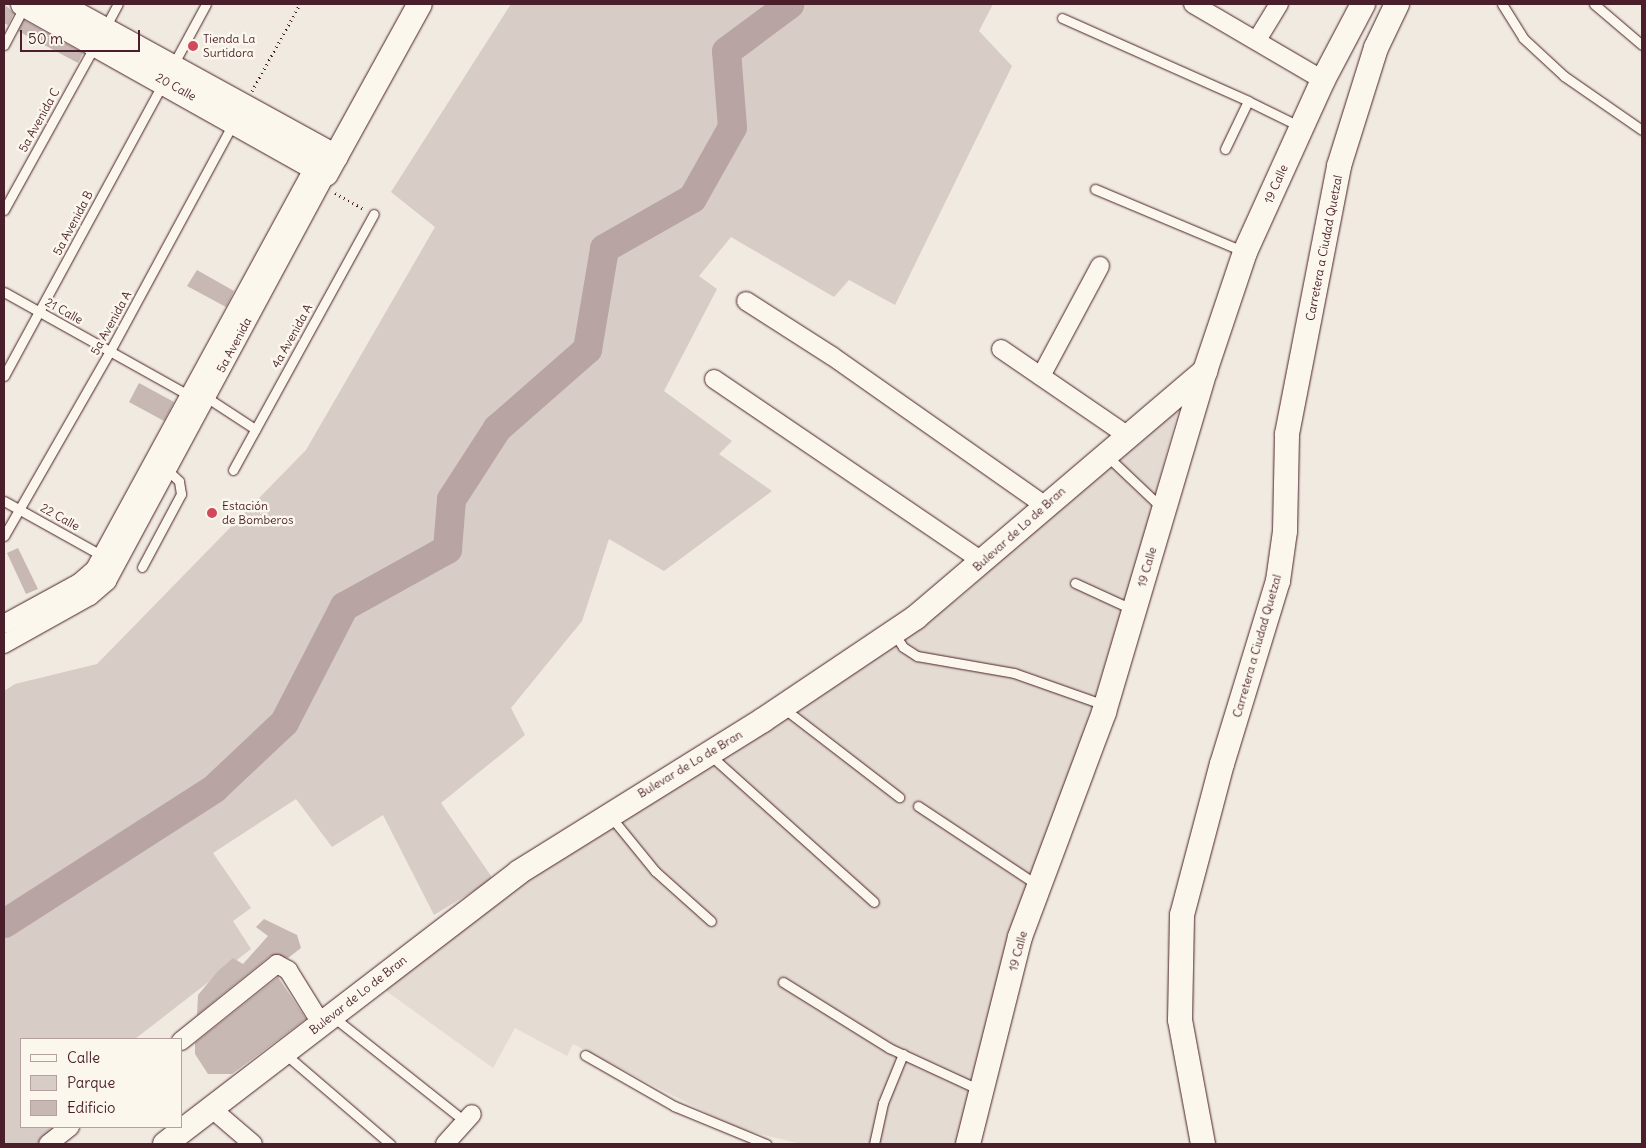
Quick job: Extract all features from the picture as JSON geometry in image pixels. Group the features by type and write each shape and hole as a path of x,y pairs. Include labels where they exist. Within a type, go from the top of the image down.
{"street":[{"name":"20 Calle","path":"24,4 100,36 239,112 324,167"},
{"name":"20 Calle","path":"58,4 100,36"},
{"name":"5a Avenida","path":"324,167 404,4"},
{"name":"5a Avenida","path":"4,624 79,583 103,556 181,428 324,167 420,4"},
{"path":"1193,4 1323,80"},
{"path":"1257,40 1279,4"},
{"name":"19 Calle","path":"968,1144 1020,937 1106,706 1205,371 1245,252 1323,80 1362,4"},
{"name":"Carretera a Ciudad Quetzal","path":"1203,1144 1200,1110 1180,1020 1182,915 1222,764 1278,581 1285,531 1287,434 1339,166 1376,48 1397,4"},
{"path":"1041,376 1100,266"},
{"path":"746,301 832,356 1044,505"},
{"path":"1002,349 1128,436"},
{"name":"Bulevar de Lo de Bran","path":"166,1144 519,872 608,814 782,707 893,632 983,562 1044,505 1205,371"},
{"path":"714,379 983,562"},
{"name":"5a Avenida","path":"4,644 103,585 167,470 181,428"},
{"path":"182,1040 277,964 288,970 326,1020"},
{"path":"211,1108 253,1144"},
{"path":"444,1144 464,1115"},
{"path":"48,1144 69,1128"}],"lane":[{"path":"4,45 24,4"},
{"name":"5a Avenida C","path":"4,210 118,4"},
{"name":"5a Avenida B","path":"4,376 206,4"},
{"path":"1502,4 1523,38 1564,76 1642,130"},
{"path":"1594,4 1642,45"},
{"path":"1062,18 1248,101 1301,128"},
{"path":"1225,149 1248,101"},
{"name":"5a Avenida A","path":"4,536 110,351 239,112"},
{"path":"1095,189 1245,252"},
{"name":"4a Avenida A","path":"233,470 374,214"},
{"name":"21 Calle","path":"4,292 255,429"},
{"path":"1105,454 1164,510"},
{"path":"142,567 181,494 179,481 167,470"},
{"name":"22 Calle","path":"4,501 103,556"},
{"path":"1075,583 1134,610"},
{"path":"893,632 903,647 917,656 1014,673 1106,706"},
{"path":"782,707 899,797"},
{"path":"708,754 874,902"},
{"path":"918,806 1039,886"},
{"path":"608,814 655,871 711,921"},
{"path":"783,982 903,1054 982,1091"},
{"path":"326,1020 464,1115"},
{"path":"283,1053 390,1144"},
{"path":"874,1144 883,1103 903,1054"},
{"path":"585,1056 674,1106 766,1144"}],"path":[{"path":"239,112 300,4"},
{"path":"324,167 374,214"}],"shaded area":[{"path":"1179,407 1142,544 957,1144 801,1144 736,1128 573,1044 567,1056 515,1028 493,1068 382,988 535,874 886,650 963,595 1073,492"}],"green space":[{"path":"511,4 993,4 979,31 1012,66 895,305 849,280 834,297 731,237 699,276 717,289 664,391 732,441 719,454 772,491 664,571 609,539 582,621 511,708 525,735 441,803 493,879 434,915 383,815 332,847 296,799 213,853 251,908 233,921 251,949 136,1038 20,1038 20,1128 57,1128 36,1144 4,1144 4,691 15,684 97,664 306,450 435,227 391,192"}],"building":[{"path":"4,4 14,13 8,25 4,23"},
{"path":"24,20 83,53 78,63 18,31"},
{"path":"197,270 234,291 226,307 187,286"},
{"path":"139,383 174,402 164,421 129,402"},
{"path":"18,548 38,589 26,594 7,553"},
{"path":"264,919 297,935 301,948 288,958 270,956 197,1015 198,995 218,971 233,958 243,964 268,936 256,927"},
{"path":"278,977 306,1019 232,1074 208,1074 195,1054 195,1043"}],"waterway":[{"path":"4,923 214,788 284,722 344,606 447,549 451,499 497,428 587,349 604,248 692,198 732,127 726,51 789,4"}],"place":[{"name":"Tienda La Surtidora","path":"193,46"},
{"name":"Estación de Bomberos","path":"212,513"}]}
